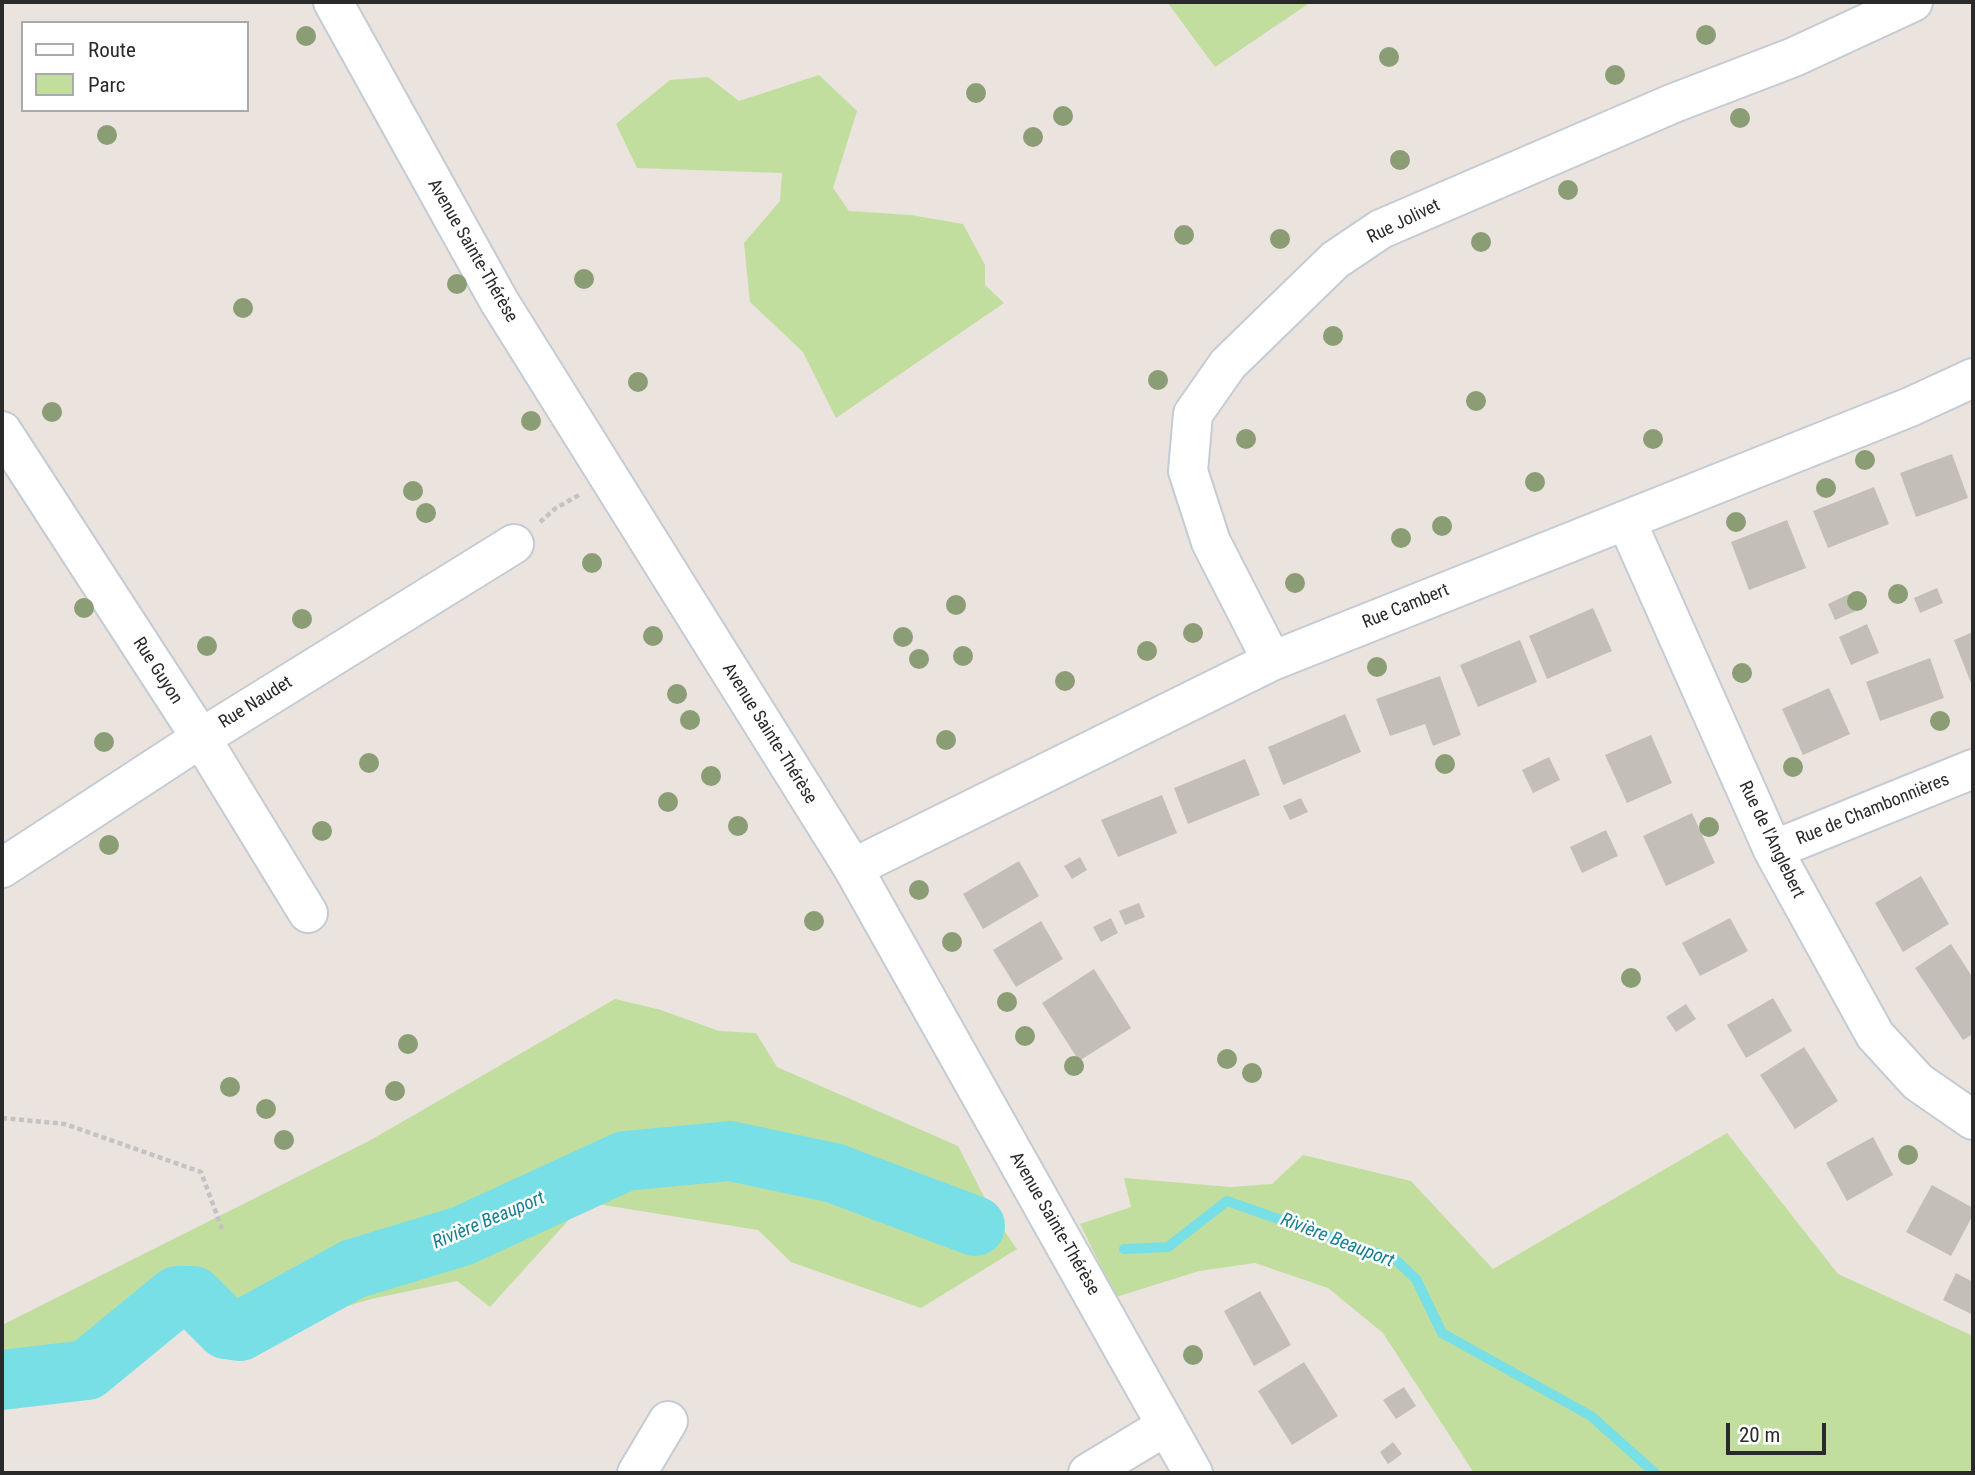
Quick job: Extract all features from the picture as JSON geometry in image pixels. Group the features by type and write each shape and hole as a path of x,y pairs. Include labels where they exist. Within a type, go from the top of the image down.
{"street":[{"name":"Avenue Sainte-Thérèse","path":"333,2 499,301 853,868 1193,1473"},
{"name":"Rue Jolivet","path":"1272,661 1212,542 1188,471 1193,414 1228,364 1335,260 1381,229 1674,103 1794,57 1913,2"},
{"name":"Rue Cambert","path":"853,868 1272,661 1897,412 1973,378"},
{"name":"Rue Guyon","path":"2,431 201,738 308,913"},
{"name":"Rue de l'Anglebert","path":"1626,520 1773,850 1875,1035 1918,1082 1973,1119"},
{"name":"Rue Naudet","path":"2,868 201,738 514,544"},
{"name":"Rue de Chambonnières","path":"1773,850 1973,769"},
{"path":"637,1473 668,1421"},
{"path":"1088,1473 1166,1426"}],"path":[{"path":"514,544 556,508 610,479"},
{"path":"2,1118 65,1124 201,1172 222,1229"}],"green space":[{"path":"1167,2 1311,2 1215,67"},
{"path":"819,75 857,111 833,188 849,211 911,215 963,224 985,265 985,285 1004,303 836,418 803,352 750,302 744,243 780,201 782,173 637,168 616,124 670,80 708,77 739,101"},
{"path":"615,999 661,1010 719,1031 756,1033 777,1067 958,1146 994,1216 1017,1249 921,1308 791,1262 758,1230 585,1202 490,1307 457,1281 371,1299 247,1336 161,1322 92,1388 2,1408 2,1325 369,1141"},
{"path":"1727,1133 1838,1274 1973,1336 1973,1473 1474,1473 1383,1333 1328,1288 1255,1263 1199,1271 1116,1297 1080,1224 1131,1207 1124,1178 1230,1187 1272,1184 1303,1155 1411,1181 1493,1269"}],"building":[{"path":"1952,454 1968,498 1916,517 1900,473"},
{"path":"1874,487 1889,524 1828,548 1813,511"},
{"path":"1787,520 1806,568 1749,590 1731,542"},
{"path":"1937,588 1943,603 1920,613 1914,598"},
{"path":"1849,594 1856,611 1835,620 1828,604"},
{"path":"1593,608 1612,651 1547,679 1529,636"},
{"path":"1867,624 1879,653 1851,665 1839,637"},
{"path":"1973,632 1973,688 1954,640"},
{"path":"1520,640 1537,682 1478,707 1460,665"},
{"path":"1930,658 1944,698 1880,721 1866,682"},
{"path":"1440,676 1461,735 1433,746 1425,724 1390,736 1376,699"},
{"path":"1829,688 1850,734 1803,755 1782,709"},
{"path":"1345,714 1361,752 1283,785 1268,747"},
{"path":"1651,735 1672,783 1627,803 1605,755"},
{"path":"1549,757 1560,780 1533,793 1522,770"},
{"path":"1245,759 1260,795 1188,824 1174,788"},
{"path":"1162,795 1177,833 1118,857 1101,820"},
{"path":"1301,798 1308,812 1290,820 1283,806"},
{"path":"1692,813 1715,863 1666,886 1643,836"},
{"path":"1606,830 1618,856 1582,873 1570,847"},
{"path":"1080,857 1087,870 1072,879 1064,866"},
{"path":"1019,861 1039,896 983,929 963,894"},
{"path":"1921,876 1949,924 1903,952 1875,903"},
{"path":"1139,903 1145,917 1125,925 1119,911"},
{"path":"1111,918 1118,933 1101,942 1093,927"},
{"path":"1730,918 1748,951 1700,976 1682,943"},
{"path":"1041,921 1063,959 1016,987 993,950"},
{"path":"1951,944 1973,978 1973,1034 1963,1040 1915,968"},
{"path":"1094,969 1131,1028 1079,1061 1042,1003"},
{"path":"1773,998 1792,1031 1746,1058 1727,1025"},
{"path":"1686,1004 1696,1019 1676,1032 1666,1017"},
{"path":"1804,1047 1838,1101 1795,1129 1760,1075"},
{"path":"1873,1137 1893,1175 1847,1201 1826,1163"},
{"path":"1932,1185 1973,1208 1973,1215 1951,1256 1906,1232"},
{"path":"1956,1273 1973,1282 1973,1315 1943,1300"},
{"path":"1260,1291 1291,1345 1254,1366 1224,1311"},
{"path":"1304,1362 1338,1416 1292,1445 1258,1391"},
{"path":"1404,1387 1416,1406 1396,1419 1383,1400"},
{"path":"1393,1442 1402,1454 1388,1464 1380,1452"}],"waterway":[{"name":"Rivière Beauport","path":"2,1380 87,1370 177,1296 193,1296 226,1329 240,1331 353,1269 462,1236 625,1161 730,1151 834,1173 975,1226"},
{"name":"Rivière Beauport","path":"1124,1249 1168,1247 1227,1201 1396,1260 1416,1279 1442,1333 1591,1416 1655,1473"}]}
